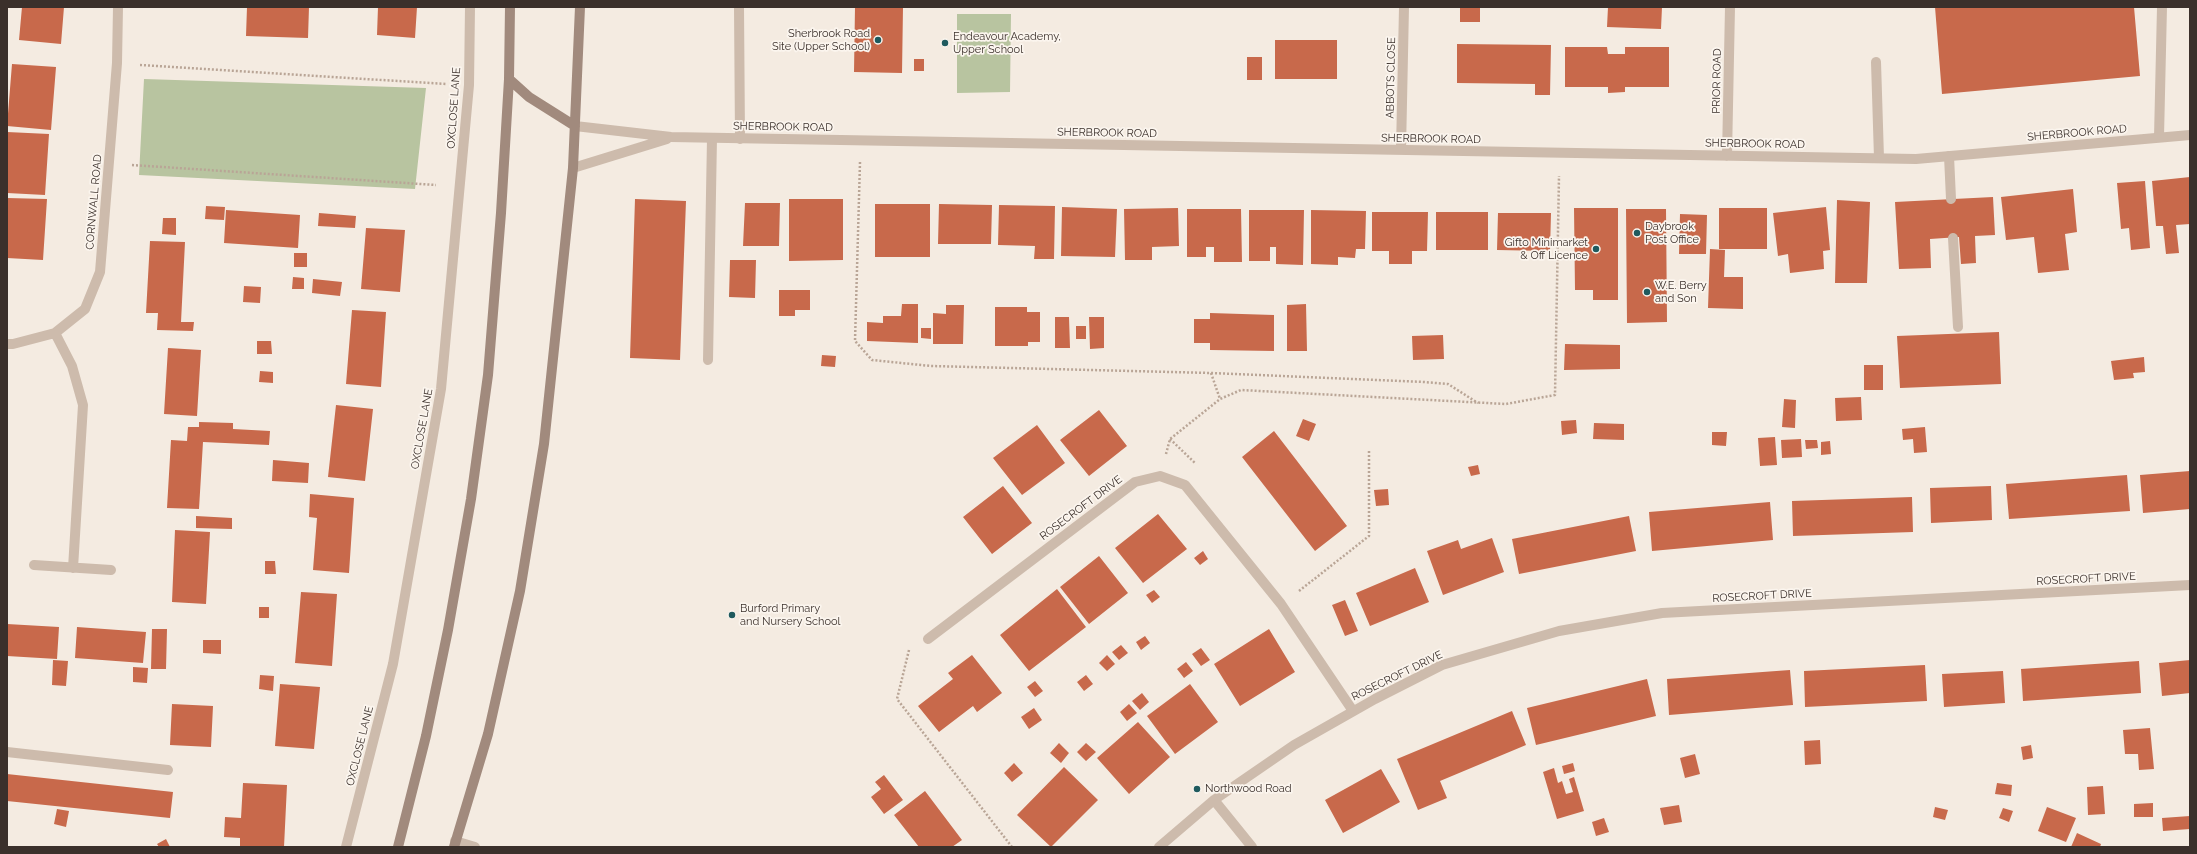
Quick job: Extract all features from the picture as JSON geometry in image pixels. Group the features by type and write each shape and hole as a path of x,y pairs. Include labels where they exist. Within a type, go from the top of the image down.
{"main road":[{"path":"398,847 426,736 448,630 471,499 488,375 501,213 509,79 510,7"},
{"path":"454,844 488,734 520,591 544,444 573,168 580,7"},
{"path":"509,79 528,97 575,126"}],"street":[{"name":"CORNWALL ROAD","path":"7,344 13,344 55,333 84,309 100,272 117,63 118,7"},
{"name":"OXCLOSE LANE","path":"346,847 393,664 440,397 469,86 470,7"},
{"path":"739,7 740,139"},
{"name":"ABBOTS CLOSE","path":"1401,150 1404,7"},
{"name":"PRIOR ROAD","path":"1727,156 1730,7"},
{"path":"2159,137 2162,7"},
{"path":"1876,62 1879,158"},
{"name":"SHERBROOK ROAD","path":"575,126 670,137 740,139 1916,159 2190,135"},
{"name":"SHERBROOK ROAD","path":"573,168 670,137"},
{"path":"708,360 712,138"},
{"path":"1949,156 1951,199"},
{"path":"1953,238 1958,327"},
{"path":"55,333 72,366 83,404 74,568"},
{"name":"ROSECROFT DRIVE","path":"928,639 1135,482 1160,476 1185,485 1281,604 1353,711"},
{"path":"34,565 111,570"},
{"name":"ROSECROFT DRIVE","path":"1160,847 1214,800 1294,745 1353,711 1442,665 1559,631 1662,613 2190,585"},
{"path":"7,752 168,770"},
{"path":"1214,800 1252,847"},
{"path":"454,844 475,847"}],"path":[{"path":"117,63 469,86"},
{"path":"860,140 855,340 872,360 931,366 1211,373 1448,384 1478,402"},
{"path":"1160,476 1170,439 1220,399 1241,390 1506,404 1555,395 1559,153"},
{"path":"109,164 460,187"},
{"path":"1211,373 1220,399"},
{"path":"1296,594 1369,536 1368,449"},
{"path":"928,639 911,641 897,700 1012,847"}],"green space":[{"path":"957,14 1011,14 1010,92 957,93"},
{"path":"144,79 426,88 415,189 139,175"}],"building":[{"path":"22,7 64,7 61,44 19,40"},
{"path":"247,7 309,7 308,38 246,36"},
{"path":"378,7 417,7 415,38 377,35"},
{"name":"Sherbrook Road Site (Upper School)","path":"855,7 903,7 902,73 854,72"},
{"path":"1608,7 1662,7 1661,29 1607,27"},
{"path":"1935,7 2134,7 2140,76 1942,94"},
{"path":"1460,8 1480,8 1480,22 1460,22"},
{"path":"1275,40 1337,40 1337,79 1275,79"},
{"path":"1457,44 1551,45 1550,95 1535,95 1535,84 1457,83"},
{"path":"1565,47 1607,47 1608,54 1625,54 1625,47 1669,47 1669,87 1625,87 1625,92 1608,93 1608,87 1565,87"},
{"path":"1247,57 1262,57 1262,80 1247,80"},
{"path":"914,59 924,59 924,71 914,71"},
{"path":"12,64 56,67 51,130 7,126"},
{"path":"7,132 49,134 45,195 7,193"},
{"path":"2190,177 2190,224 2176,225 2179,253 2166,254 2163,226 2156,226 2152,181"},
{"path":"2145,181 2150,248 2131,250 2129,228 2121,229 2117,183"},
{"path":"2073,189 2077,232 2065,234 2069,270 2038,273 2034,237 2006,240 2001,197"},
{"path":"1993,197 1995,235 1975,236 1976,263 1961,264 1959,237 1930,239 1931,268 1899,269 1895,202"},
{"path":"7,198 47,199 43,260 7,258"},
{"path":"635,199 686,201 680,360 630,358"},
{"path":"789,199 843,199 843,260 789,261"},
{"path":"1837,200 1870,202 1867,283 1835,283"},
{"path":"745,203 780,203 779,246 743,246"},
{"path":"875,204 930,204 930,257 875,257"},
{"path":"939,204 992,205 991,244 938,244"},
{"path":"999,205 1055,206 1054,259 1034,259 1035,246 998,245"},
{"path":"206,206 225,207 224,220 205,219"},
{"path":"1062,207 1117,209 1115,257 1061,256"},
{"path":"1826,207 1830,250 1823,251 1824,269 1790,273 1788,254 1778,256 1773,213"},
{"path":"1178,208 1179,246 1152,247 1152,260 1125,260 1124,209"},
{"name":"Gifto Minimarket & Off Licence","path":"1574,208 1618,208 1618,300 1593,300 1593,290 1575,290"},
{"path":"1719,208 1767,208 1767,249 1719,249"},
{"path":"1187,209 1241,209 1242,262 1214,262 1214,247 1206,247 1206,257 1187,257"},
{"name":"W.E. Berry and Son","path":"1626,209 1666,209 1667,322 1627,323"},
{"path":"226,210 300,215 298,248 224,243"},
{"path":"1249,210 1304,210 1303,265 1276,264 1276,247 1270,247 1270,261 1249,261"},
{"path":"1311,210 1366,211 1365,249 1356,249 1355,258 1338,257 1338,265 1311,264"},
{"path":"1372,212 1428,212 1427,251 1412,251 1412,264 1389,264 1389,251 1372,251"},
{"path":"1436,212 1488,212 1488,250 1436,250"},
{"path":"319,213 356,216 355,228 318,226"},
{"path":"1498,213 1551,213 1550,251 1497,250"},
{"path":"1680,214 1707,215 1706,254 1679,254"},
{"path":"163,218 176,218 176,235 162,234"},
{"path":"366,228 405,230 400,292 361,289"},
{"path":"150,241 185,242 181,322 194,322 193,331 157,330 158,313 146,313"},
{"path":"1710,249 1725,250 1724,277 1743,277 1743,309 1708,308"},
{"path":"294,253 307,253 307,267 294,267"},
{"path":"730,260 756,260 755,298 729,297"},
{"path":"293,277 304,278 304,289 292,289"},
{"path":"313,279 342,282 340,296 312,293"},
{"path":"244,286 261,287 260,303 243,302"},
{"path":"779,290 810,290 810,310 795,310 795,316 779,316"},
{"path":"902,304 918,304 918,343 867,341 867,322 883,323 883,316 901,316"},
{"path":"1306,304 1307,351 1287,351 1287,305"},
{"path":"946,305 964,305 963,344 933,344 933,313 946,314"},
{"path":"995,307 1027,307 1027,312 1040,312 1040,342 1028,342 1028,346 995,346"},
{"path":"352,310 386,312 381,387 346,384"},
{"path":"1210,313 1274,315 1274,351 1210,350 1210,343 1194,343 1194,319 1210,319"},
{"path":"1055,317 1069,317 1070,348 1055,348"},
{"path":"1089,317 1104,317 1104,348 1090,349"},
{"path":"1076,326 1086,326 1086,339 1076,339"},
{"path":"921,328 931,328 931,339 921,338"},
{"path":"1999,332 2001,384 1900,388 1897,336"},
{"path":"1443,335 1444,359 1413,360 1412,336"},
{"path":"257,341 271,341 272,354 257,354"},
{"path":"1565,344 1620,345 1620,369 1564,370"},
{"path":"168,348 201,350 197,416 164,414"},
{"path":"822,355 836,356 835,367 821,366"},
{"path":"2144,357 2145,372 2133,373 2134,378 2114,380 2111,361"},
{"path":"1864,365 1883,365 1883,390 1864,390"},
{"path":"260,371 273,372 273,383 259,382"},
{"path":"1861,397 1862,420 1836,421 1835,398"},
{"path":"1784,399 1796,400 1795,428 1782,427"},
{"path":"336,405 373,409 365,481 328,477"},
{"path":"1099,410 1127,446 1089,476 1060,440"},
{"path":"1303,419 1316,424 1309,441 1296,436"},
{"path":"1576,420 1577,433 1562,435 1561,421"},
{"path":"199,422 233,423 233,429 270,431 269,445 203,442 199,509 167,508 171,440 187,441 188,427 199,427"},
{"path":"1594,423 1624,424 1624,440 1593,439"},
{"path":"1037,425 1065,463 1022,495 993,458"},
{"path":"1925,427 1927,452 1914,453 1913,439 1903,440 1902,429"},
{"path":"1274,431 1347,526 1315,551 1242,457"},
{"path":"1712,432 1727,432 1726,446 1712,445"},
{"path":"1775,437 1777,465 1760,466 1758,438"},
{"path":"1801,439 1802,457 1782,458 1781,440"},
{"path":"1805,440 1817,440 1818,448 1806,449"},
{"path":"1830,441 1831,454 1821,455 1821,442"},
{"path":"273,460 309,463 308,483 272,481"},
{"path":"1478,465 1480,474 1471,476 1468,467"},
{"path":"2190,471 2190,509 2143,513 2140,475"},
{"path":"2127,475 2130,511 2009,519 2006,484"},
{"path":"1003,486 1032,523 992,554 963,517"},
{"path":"1991,486 1992,520 1931,523 1930,488"},
{"path":"1388,489 1389,505 1376,506 1374,490"},
{"path":"310,494 354,498 349,573 313,570 317,518 309,517"},
{"path":"1912,497 1913,532 1793,536 1792,501"},
{"path":"1770,502 1773,540 1652,551 1649,512"},
{"path":"1158,514 1187,549 1143,583 1115,548"},
{"path":"196,516 232,518 232,529 196,528"},
{"path":"1629,516 1636,551 1519,574 1512,539"},
{"path":"175,530 210,532 206,604 172,602"},
{"path":"1492,538 1504,572 1443,595 1427,551 1458,540 1461,549"},
{"path":"1203,551 1208,559 1200,565 1194,558"},
{"path":"1099,556 1128,593 1089,624 1060,587"},
{"path":"265,561 275,561 276,574 265,574"},
{"path":"1415,568 1429,602 1370,626 1356,593"},
{"path":"1057,589 1086,627 1029,671 1000,635"},
{"path":"1154,590 1160,597 1152,603 1146,595"},
{"path":"301,592 337,594 332,666 295,663"},
{"path":"1345,600 1358,631 1345,636 1332,605"},
{"path":"259,607 269,607 269,618 259,618"},
{"path":"7,624 59,627 57,659 7,656"},
{"path":"77,627 146,632 143,663 75,658"},
{"path":"152,629 167,629 166,669 151,669"},
{"path":"1269,629 1295,672 1240,706 1214,664"},
{"path":"1145,636 1150,643 1141,650 1136,642"},
{"path":"203,640 221,640 221,654 203,653"},
{"path":"1121,645 1128,653 1119,660 1112,652"},
{"path":"1201,648 1210,660 1201,666 1192,654"},
{"path":"972,655 1002,693 977,712 973,706 939,732 918,706 953,679 948,673"},
{"path":"1107,655 1115,664 1107,671 1099,663"},
{"path":"53,660 68,661 66,686 52,685"},
{"path":"2190,660 2190,693 2162,696 2159,663"},
{"path":"2139,661 2141,693 2023,701 2021,669"},
{"path":"1186,662 1193,671 1184,678 1177,669"},
{"path":"1925,665 1927,701 1805,707 1804,671"},
{"path":"133,667 148,668 147,683 133,682"},
{"path":"1790,670 1793,705 1669,715 1667,679"},
{"path":"2003,671 2005,703 1944,707 1942,674"},
{"path":"260,675 274,676 273,691 259,689"},
{"path":"1086,675 1093,684 1084,691 1077,682"},
{"path":"1647,679 1656,716 1536,745 1527,708"},
{"path":"1035,681 1043,691 1035,697 1027,687"},
{"path":"280,684 320,687 314,749 275,746"},
{"path":"1190,684 1218,722 1175,754 1147,716"},
{"path":"1142,693 1149,702 1140,710 1132,701"},
{"path":"172,704 213,706 211,747 170,745"},
{"path":"1129,704 1137,713 1127,721 1120,712"},
{"path":"1034,708 1042,720 1029,729 1021,717"},
{"path":"1512,711 1526,745 1440,781 1447,798 1418,810 1397,759"},
{"path":"1138,722 1170,757 1129,794 1097,758"},
{"path":"2150,728 2154,769 2139,770 2138,754 2125,754 2123,730"},
{"path":"1820,740 1821,764 1805,765 1804,741"},
{"path":"1059,743 1069,753 1061,763 1050,753"},
{"path":"1086,743 1096,752 1086,761 1077,752"},
{"path":"2031,745 2033,758 2023,760 2021,747"},
{"path":"1695,754 1700,774 1685,778 1680,758"},
{"path":"1014,763 1023,773 1012,782 1004,773"},
{"path":"1573,763 1575,771 1564,774 1562,766"},
{"path":"1064,767 1098,800 1051,847 1017,815"},
{"path":"1554,768 1558,783 1562,781 1566,794 1573,792 1569,779 1574,777 1584,811 1557,819 1543,772"},
{"path":"1381,769 1400,802 1343,833 1325,800"},
{"path":"7,774 173,792 170,818 7,801"},
{"path":"884,775 903,800 884,814 871,797 881,789 875,782"},
{"path":"243,783 287,785 284,847 240,847 240,838 224,837 225,817 241,818"},
{"path":"1997,783 2012,785 2011,796 1995,794"},
{"path":"2103,786 2105,814 2088,815 2087,787"},
{"path":"925,791 962,840 952,847 919,847 894,815"},
{"path":"2153,803 2153,817 2134,817 2134,804"},
{"path":"1679,805 1682,822 1664,825 1660,808"},
{"path":"1935,807 1948,810 1945,820 1933,817"},
{"path":"2047,807 2076,818 2066,842 2038,831"},
{"path":"2003,808 2013,811 2009,822 1999,818"},
{"path":"57,809 69,811 66,827 54,824"},
{"path":"2190,816 2190,829 2163,831 2162,818"},
{"path":"1604,818 1609,832 1596,836 1592,822"},
{"path":"2077,833 2101,844 2100,847 2071,847"},
{"path":"166,839 170,847 159,847 157,844"}],"place":[{"name":"Sherbrook Road Site (Upper School)","path":"878,40"},
{"name":"Endeavour Academy, Upper School","path":"945,43"},
{"name":"Daybrook Post Office","path":"1637,233"},
{"name":"Gifto Minimarket & Off Licence","path":"1596,249"},
{"name":"W.E. Berry and Son","path":"1647,292"},
{"name":"Burford Primary and Nursery School","path":"732,615"},
{"name":"Northwood Road","path":"1197,789"}]}
